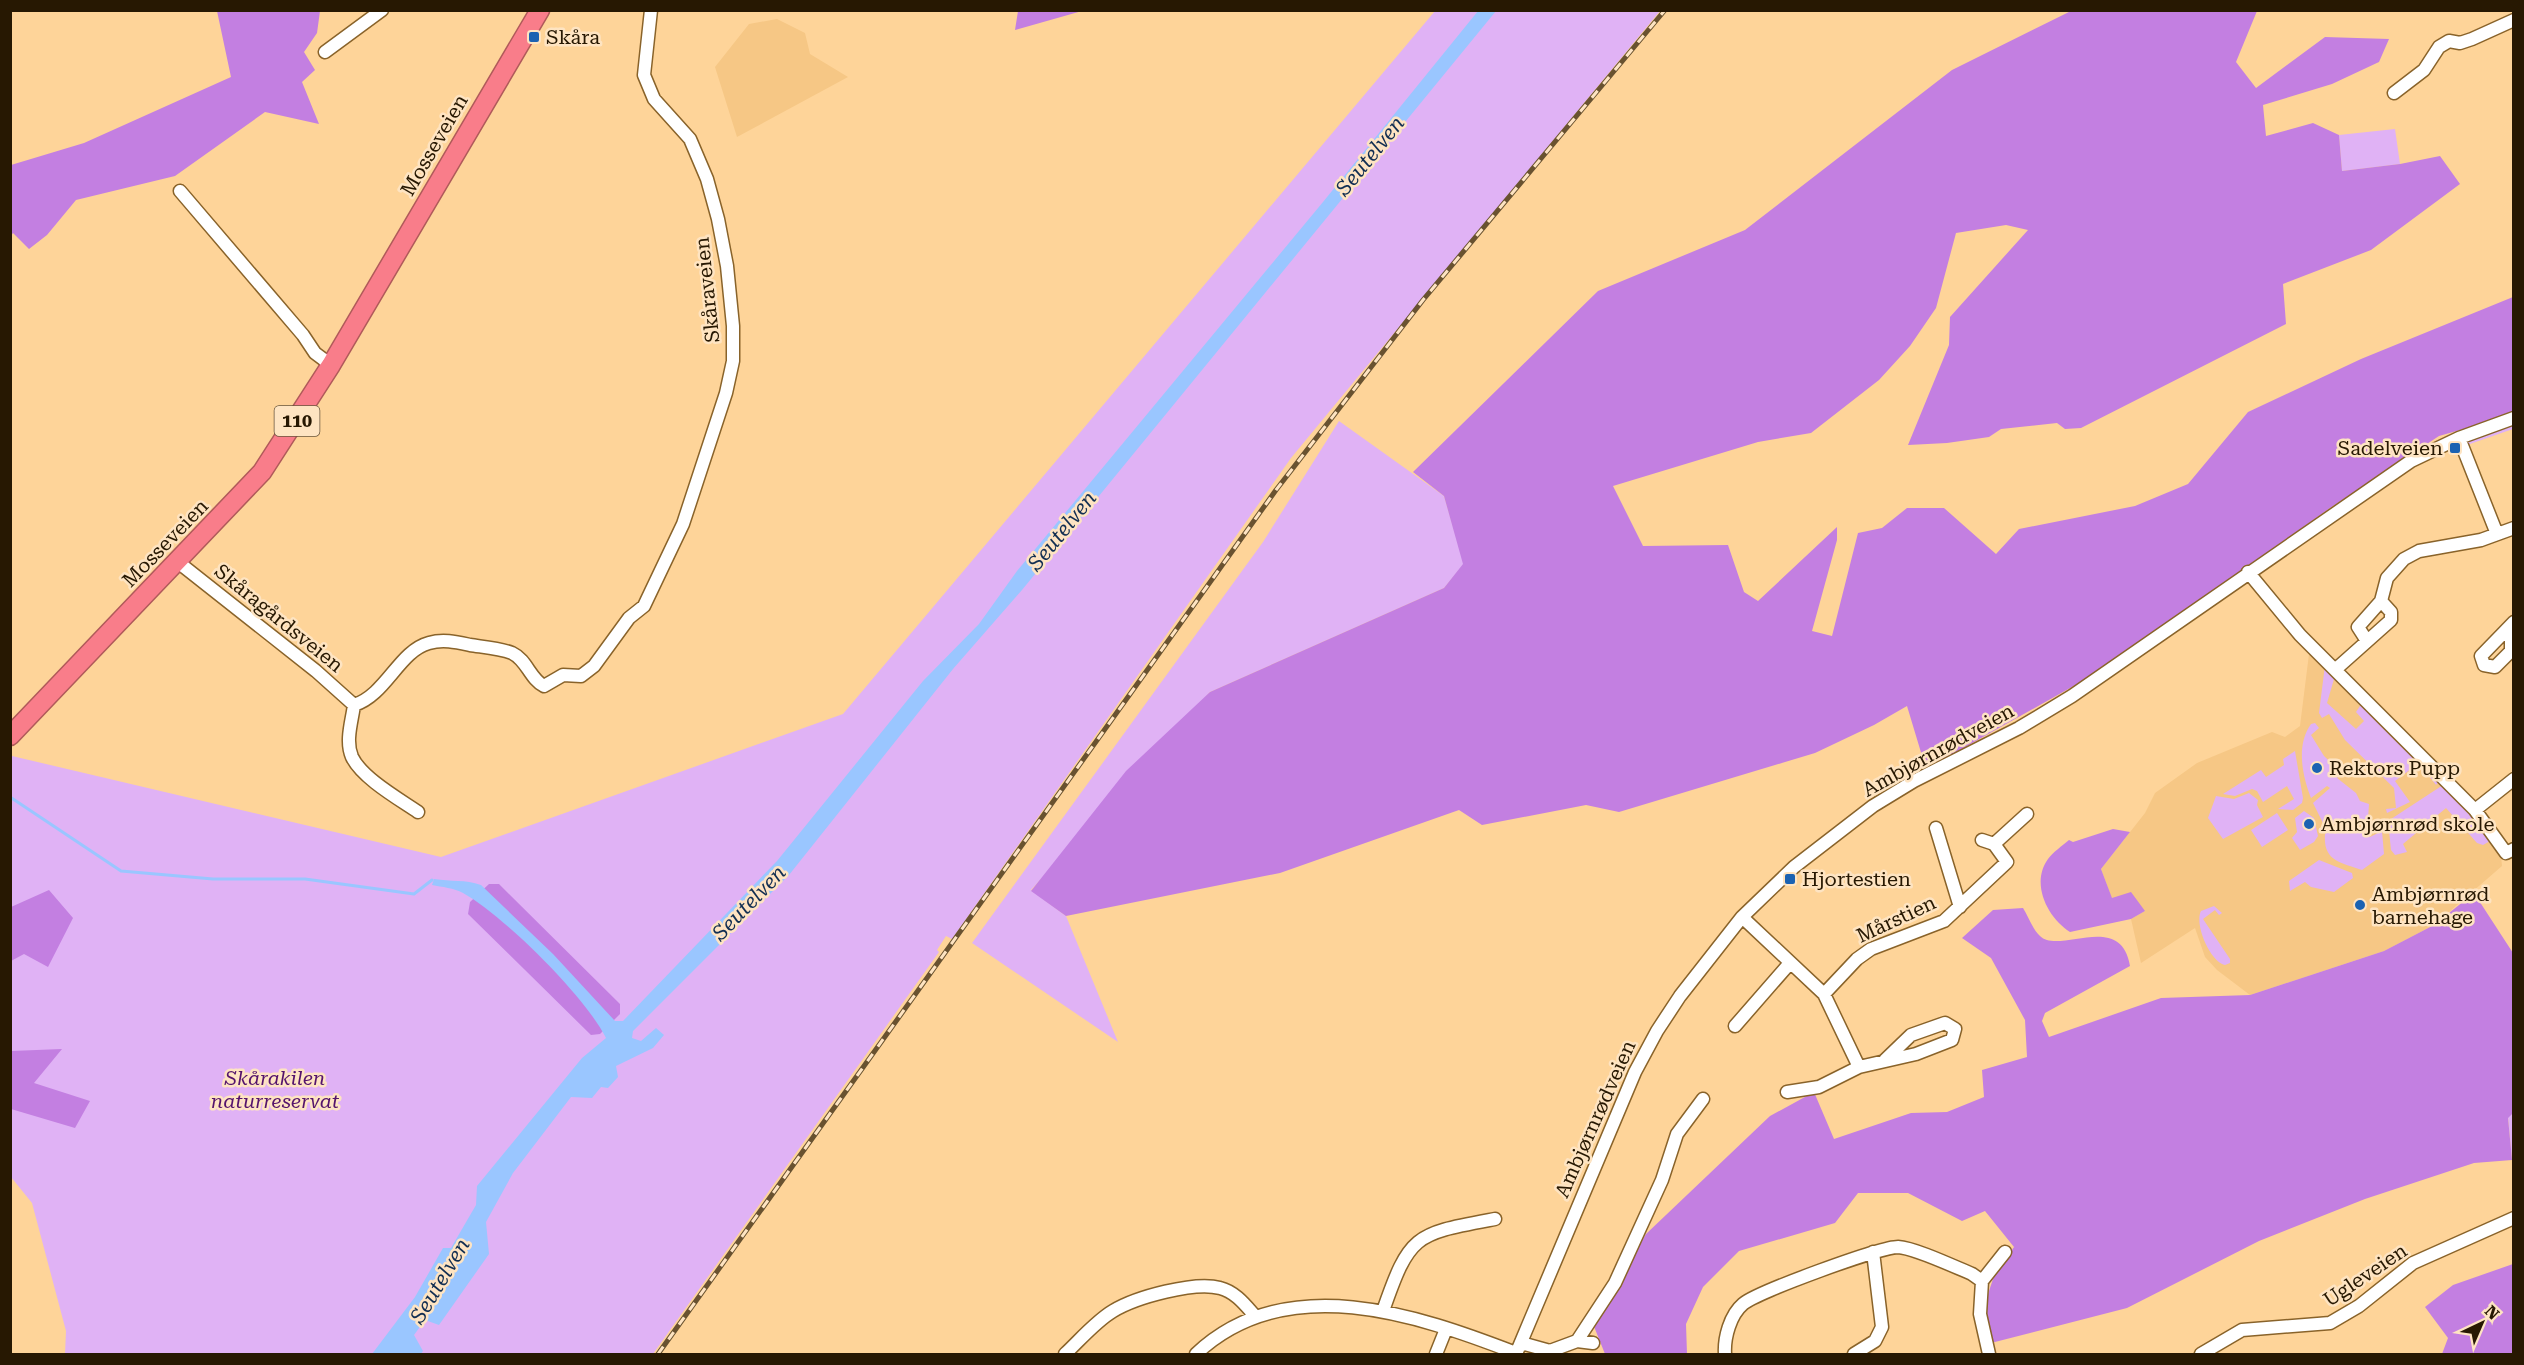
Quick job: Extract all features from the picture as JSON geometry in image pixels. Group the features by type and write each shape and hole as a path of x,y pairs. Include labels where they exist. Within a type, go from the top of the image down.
{"highway":[{"name":"Mosseveien","path":"10,736 262,472 331,365 540,10"}],"street":[{"path":"325,52 382,10"},
{"name":"Skåraveien","path":"354,705 377,691 421,646 438,641 452,641 513,654 544,686 563,675 581,676 594,666 629,618 644,606 683,524 726,393 733,361 733,326 727,267 718,219 707,179 690,139 654,99 644,75 651,10"},
{"path":"2394,93 2424,70 2439,47 2450,41 2466,41 2514,20"},
{"path":"180,191 315,352 331,365"},
{"name":"Ambjørnrødveien","path":"1517,1350 1617,1112 1657,1031 1702,965 1742,917 1794,867 1873,806 1914,781 2019,728 2072,696 2411,461 2459,438 2514,418"},
{"path":"2459,438 2497,534"},
{"path":"2367,641 2358,627 2381,601 2387,578 2404,559 2430,548 2512,532"},
{"name":"Skåragårdsveien","path":"178,562 354,705"},
{"path":"2248,572 2300,635 2475,810 2510,851"},
{"path":"2336,669 2392,618 2391,612 2381,601"},
{"path":"2505,632 2514,622"},
{"path":"354,705 349,737 352,756 374,780 418,812"},
{"path":"2475,810 2514,779"},
{"name":"Mårstien","path":"1824,994 1857,959 1871,949 1944,921 1960,907 2007,862 1988,842 2027,814"},
{"name":"Mårstien","path":"1936,828 1960,907"},
{"path":"1742,917 1824,994 1859,1067"},
{"path":"1735,1026 1790,963"},
{"path":"1787,1092 1820,1087 1859,1067 1916,1054 1952,1040 1955,1029 1945,1023 1911,1035 1885,1060"},
{"path":"1577,1341 1615,1283 1662,1180 1677,1134 1703,1099"},
{"name":"Ugleveien","path":"2201,1354 2242,1330 2330,1323 2360,1306 2413,1263 2514,1218"},
{"path":"1383,1311 1399,1265 1421,1238 1447,1228 1495,1219"},
{"path":"1725,1354 1729,1323 1742,1305 1762,1292 1874,1252 1899,1247 1972,1274 1982,1281"},
{"path":"1989,1354 1980,1314 1982,1281 2005,1251"},
{"path":"1854,1354 1875,1341 1882,1327 1874,1252"},
{"path":"1065,1354 1113,1311 1145,1297 1190,1288 1220,1288 1240,1299 1256,1317"},
{"path":"1196,1354 1256,1317 1298,1308 1335,1305 1383,1311 1517,1350 1550,1351 1577,1341 1593,1343"},
{"path":"1436,1354 1446,1329"}],"shaded area":[{"path":"1018,10 1082,11 1015,30"},
{"path":"217,11 320,11 317,33 304,52 315,70 302,82 319,124 265,112 175,176 76,200 47,235 29,249 13,233 11,236 11,165 84,143 231,77"},
{"path":"2071,11 2257,11 2236,62 2256,88 2325,37 2389,39 2379,62 2332,84 2263,105 2266,136 2313,123 2339,135 2342,171 2400,164 2440,156 2460,184 2371,250 2283,284 2286,324 2081,428 2065,429 2057,423 2001,429 1989,437 1947,443 1908,445 1949,345 1950,317 2028,230 2006,225 1956,233 1936,308 1910,346 1879,380 1811,433 1758,442 1613,486 1643,546 1728,545 1744,592 1758,601 1837,527 1837,540 1812,631 1832,636 1858,533 1882,528 1907,508 1944,508 1996,554 2019,529 2135,506 2188,484 2248,412 2361,359 2513,297 2513,415 2439,436 2330,508 2102,670 1926,769 1907,706 1874,725 1815,753 1619,812 1586,805 1482,825 1459,810 1280,873 1066,916 1031,891 1126,771 1210,692 1444,588 1463,564 1444,496 1413,472 1598,291 1745,230 1952,70"},
{"path":"777,19 805,33 810,54 848,77 737,137 715,67 749,24"},
{"name":"Ambjørnrød skole","path":"2309,654 2327,665 2449,786 2500,847 2502,866 2434,925 2384,951 2250,995 2217,970 2205,957 2195,928 2141,963 2131,919 2145,911 2112,899 2101,869 2145,813 2155,793 2197,763 2272,732 2285,737 2300,726"},
{"path":"2113,829 2130,832 2101,869 2112,898 2131,892 2145,911 2131,919 2070,932 2055,918 2044,900 2041,889 2043,869 2050,856 2069,840 2073,842"},
{"path":"489,884 499,884 620,1004 620,1014 600,1034 591,1035 468,914 470,902"},
{"path":"49,890 73,918 48,967 24,954 11,961 11,907"},
{"path":"2474,893 2513,953 2514,1112 2508,1118 2512,1160 2474,1163 2365,1199 2259,1241 2127,1308 1991,1343 1984,1306 1994,1276 2014,1247 1985,1211 1962,1221 1908,1193 1858,1193 1835,1223 1739,1251 1703,1287 1686,1324 1687,1354 1605,1354 1593,1324 1646,1234 1770,1116 1814,1092 1834,1139 1911,1113 1947,1112 1984,1097 1982,1070 2027,1057 2025,1020 1991,958 1962,938 1993,910 2023,908 2037,933 2049,940 2103,937 2115,940 2124,949 2130,966 2045,1013 2042,1021 2049,1037 2161,998 2250,995 2384,951 2434,925"},
{"path":"62,1049 34,1083 90,1101 75,1128 11,1109 11,1051"},
{"path":"2513,1264 2513,1354 2442,1354 2448,1338 2425,1307 2453,1285"}],"green space":[{"name":"Skårakilen naturreservat","path":"1435,11 1660,11 1291,458 952,939 946,936 937,950 939,952 653,1354 65,1354 66,1331 32,1203 11,1177 12,756 441,857 843,714"},
{"path":"2395,129 2400,164 2342,171 2339,135"},
{"path":"1339,421 1444,496 1464,564 1444,588 1210,692 1031,890 1066,916 1118,1042 972,943 1263,542"},
{"path":"2513,425 2513,429 2467,445 2468,441"},
{"path":"2325,665 2334,679 2327,703 2356,729 2364,721 2356,712 2360,706 2370,708 2440,780 2436,785 2419,763 2395,781 2410,802 2387,813 2386,809 2396,808 2394,788 2345,740 2329,714 2322,718 2319,713"},
{"path":"2315,723 2319,728 2311,735 2324,756 2342,773 2337,778 2356,793 2360,801 2369,804 2368,819 2348,821 2343,825 2323,823 2313,803 2330,788 2327,786 2311,798 2302,760 2306,732 2311,724"},
{"path":"2295,751 2303,798 2302,803 2293,810 2278,809 2294,799 2287,786 2263,802 2257,791 2252,789 2235,796 2223,794 2261,770 2266,777 2284,765 2283,759"},
{"path":"2443,785 2476,816 2490,841 2483,845 2477,843 2446,808 2403,844 2407,852 2395,855 2391,850 2388,821"},
{"path":"2249,793 2258,800 2257,805 2263,817 2223,839 2208,818 2216,796 2234,799"},
{"path":"2304,811 2314,818 2318,836 2314,842 2300,850 2292,838 2297,832 2295,818"},
{"path":"2277,813 2288,830 2262,847 2251,830"},
{"path":"2331,829 2363,832 2370,837 2382,831 2384,854 2362,870 2340,862 2330,855 2325,843 2325,834"},
{"path":"2319,860 2352,873 2353,878 2334,892 2311,887 2305,882 2290,891 2289,881"},
{"path":"2214,906 2222,913 2219,915 2215,910 2203,919 2230,959 2230,963 2225,965 2219,962 2209,950 2200,924 2201,911"},
{"path":"2513,1112 2514,1159 2512,1160 2508,1117"}],"water":[{"name":"Seutelven","path":"1478,11 1496,11 1022,590 953,669 789,875 633,1031 632,1038 641,1041 656,1028 664,1035 653,1048 616,1066 618,1077 608,1088 601,1087 592,1098 571,1097 513,1173 486,1222 489,1254 439,1325 425,1320 414,1335 423,1351 421,1354 372,1354 415,1297 443,1248 451,1248 476,1205 477,1186 582,1058 606,1038 581,1001 521,938 500,919 463,893 432,885 434,879 481,885 553,954 615,1021 623,1021 777,861 923,681 979,624 1017,571"}],"waterway":[{"path":"10,797 121,871 213,879 305,879 414,894 432,880"}],"railway":[{"path":"658,1354 1276,490 1423,300 1665,10"}],"place":[{"name":"Skåra","path":"534,37"},
{"name":"Sadelveien","path":"2455,448"},
{"name":"Rektors Pupp","path":"2317,768"},
{"name":"Ambjørnrød skole","path":"2309,824"},
{"name":"Hjortestien","path":"1790,879"},
{"name":"Ambjørnrød barnehage","path":"2360,905"}]}
